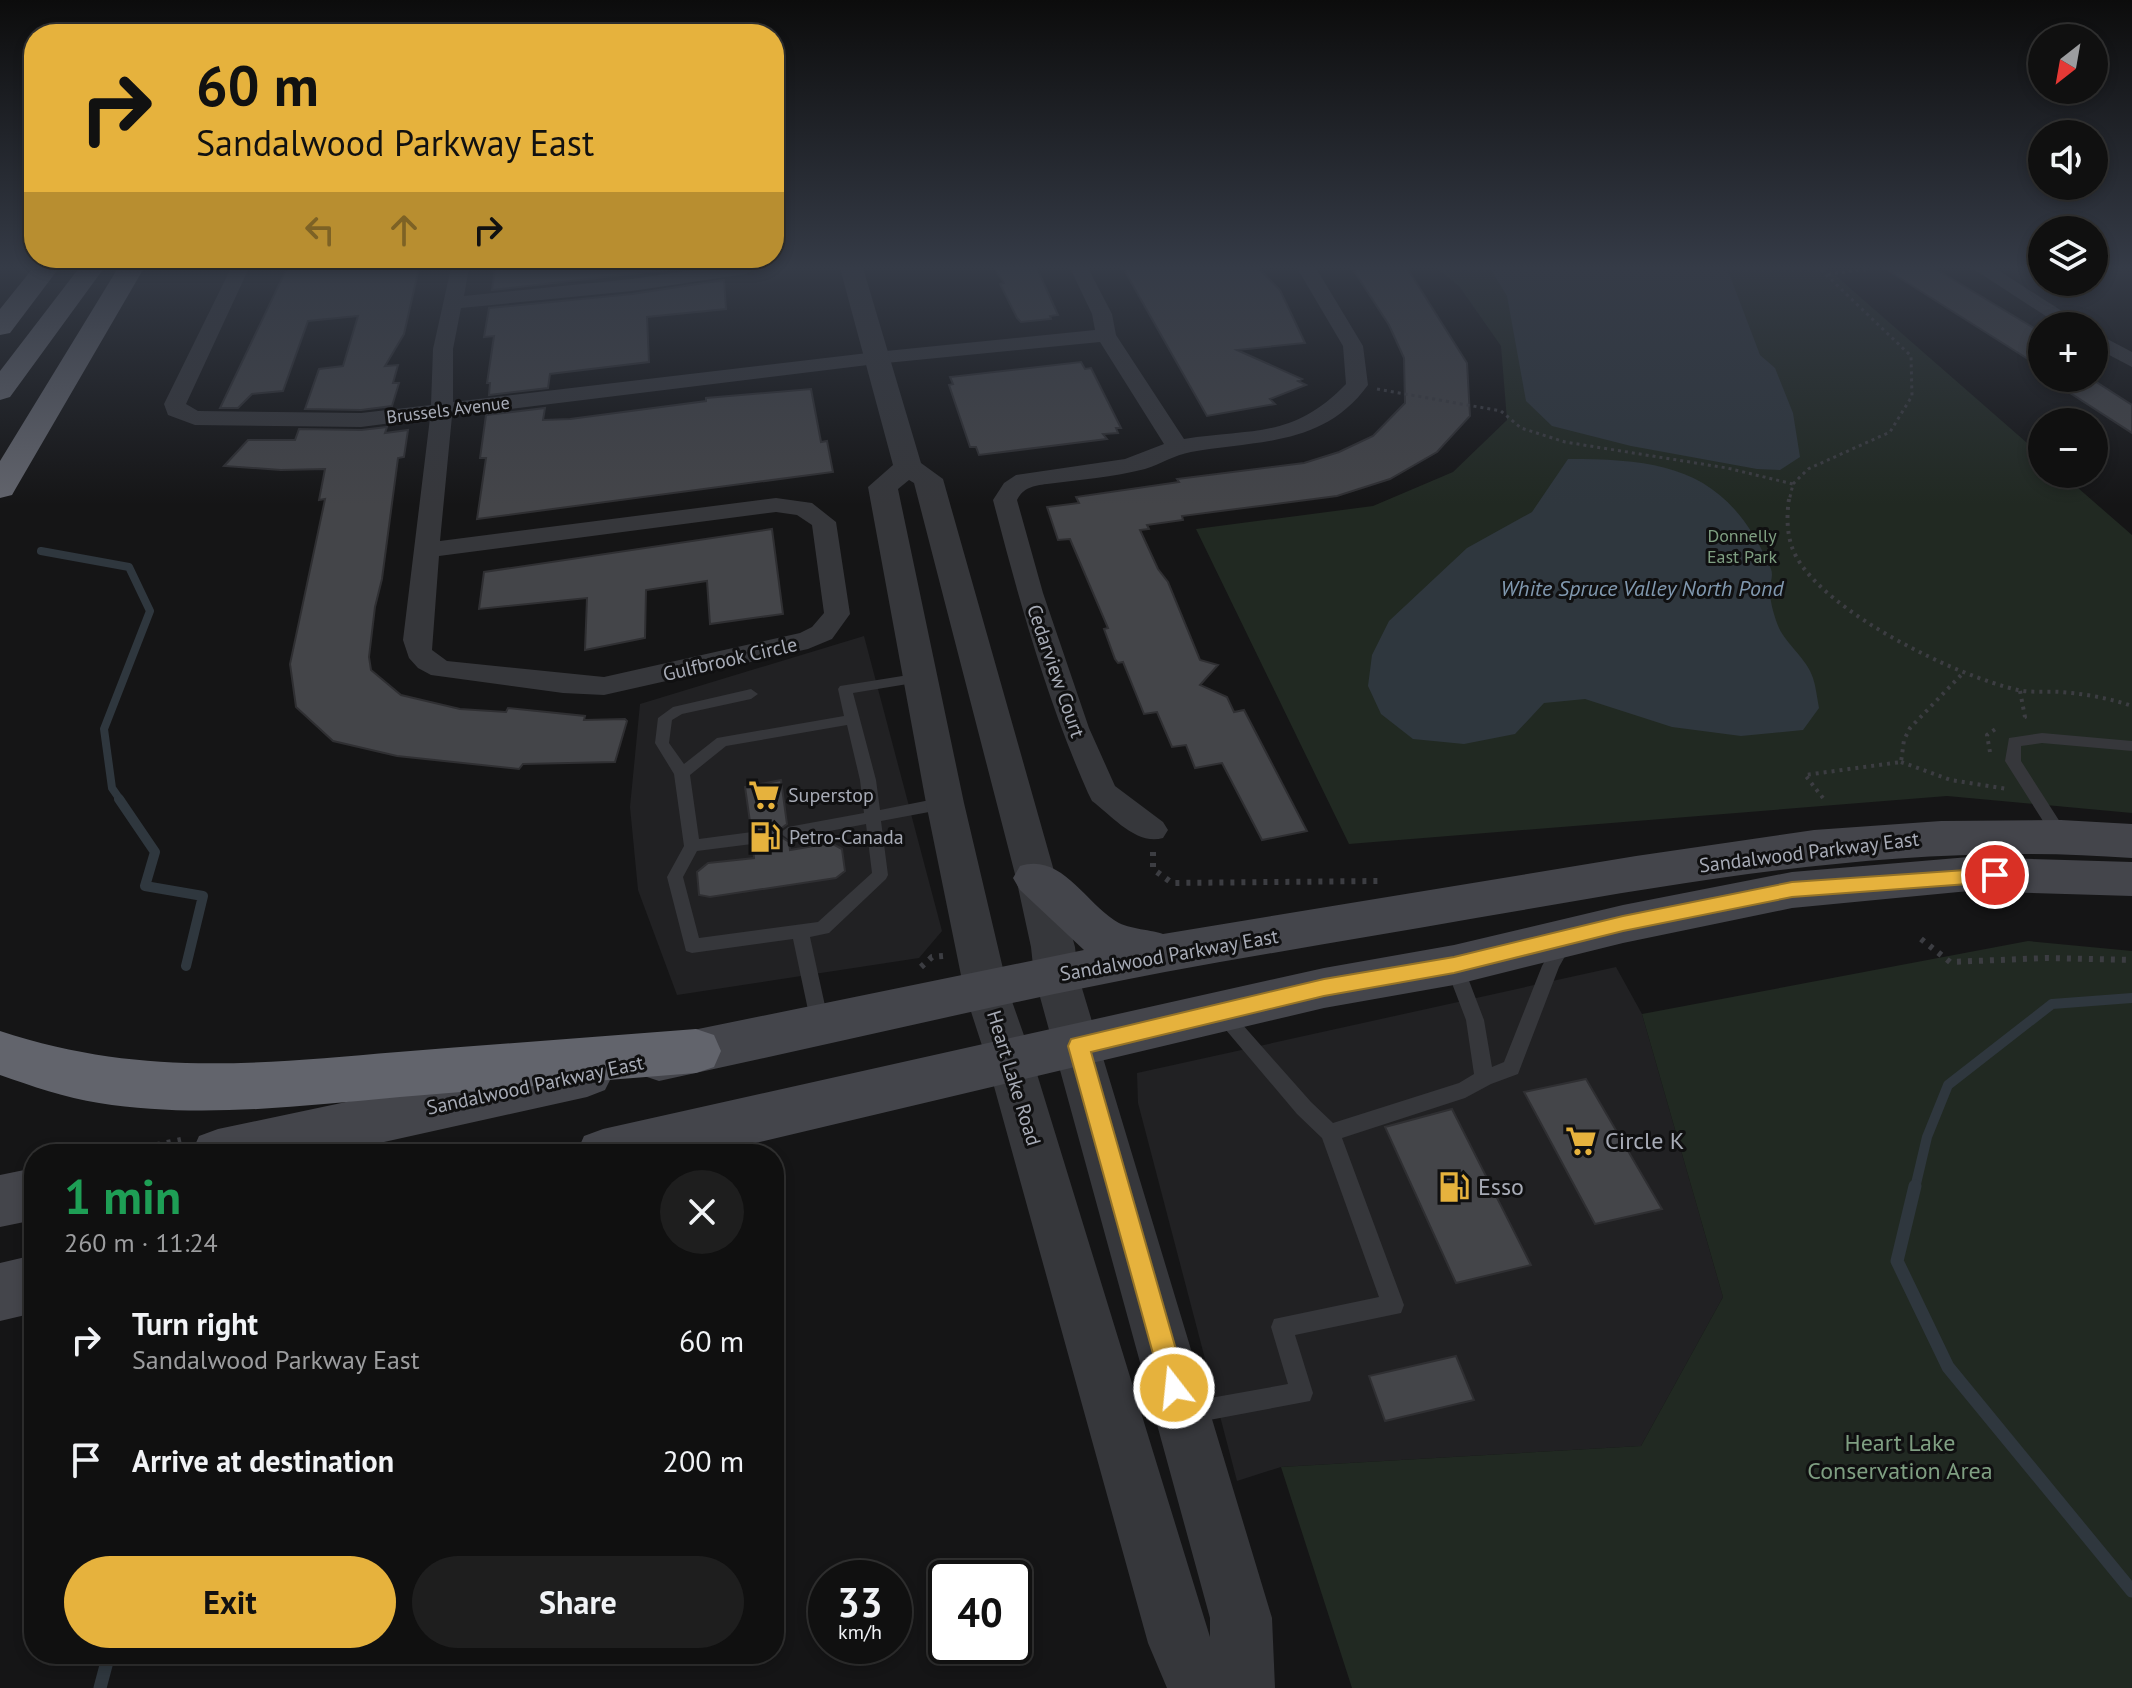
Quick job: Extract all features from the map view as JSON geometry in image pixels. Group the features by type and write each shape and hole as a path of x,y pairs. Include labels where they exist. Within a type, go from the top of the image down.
{"highway":[{"path":"0,391 33,347"},
{"path":"0,488 84,347"},
{"path":"0,1053 85,1079 144,1087 245,1088 696,1051"}],"main road":[{"name":"Sandalwood Parkway East","path":"214,1144 696,1051 1163,953 1477,898 1814,847 1941,837 2061,836 2132,841"},
{"name":"Sandalwood Parkway East","path":"647,1144 1220,1011 1324,988 1454,965 1792,890 1969,874 2132,879"},
{"path":"1036,878 1102,938 1163,953"},
{"path":"1454,965 1464,928 1477,898"},
{"path":"0,1201 24,1196"},
{"path":"0,1292 24,1286"}],"street":[{"name":"Brussels Avenue","path":"202,347 175,404 181,414 195,418 334,422 988,347"},
{"name":"Gulfbrook Circle","path":"429,550 739,509 793,505 816,514 824,522 837,614 822,633 798,643 604,686 457,672 428,662 419,652 417,640 429,550 445,376 443,347"},
{"path":"873,347 908,467 928,479 1036,878 1053,947 1056,975 1241,1618 1243,1688"},
{"path":"1114,347 1178,448 1285,435 1308,427 1357,385 1353,347"},
{"path":"2108,347 2132,361"},
{"name":"Cedarview Court","path":"1152,830 1103,793 1074,728 1030,593 1005,500 1012,488 1024,480 1138,463 1178,448"},
{"name":"Heart Lake Road","path":"908,467 883,487 945,803 986,990 1010,1061 1180,1643 1200,1688"}],"lane":[{"path":"751,694 678,710 665,718 662,743 682,773 692,846 675,877 692,946 823,928 880,875 868,780 845,689 921,678"},
{"path":"682,773 722,742 853,719"},
{"path":"2061,836 2013,761 2014,742 2042,738 2132,746"},
{"path":"788,833 945,803"},
{"path":"692,846 752,838"},
{"path":"800,932 820,1024"},
{"path":"1330,1133 1465,1090 1484,1078 1511,1068 1551,966 1566,938"},
{"path":"1454,965 1475,1020 1484,1078"},
{"path":"1182,1414 1302,1393 1282,1327 1393,1305 1330,1133 1304,1108 1220,1011"}],"path":[{"path":"1902,347 1911,356 1912,396 1890,432 1808,469 1793,484 1786,504 1788,530 1800,564 1852,612 1925,655 1964,672 2020,691 2057,692 2132,706"},
{"path":"1357,385 1501,411 1521,428 1565,442 1727,468 1793,484"},
{"path":"1901,762 1905,737 1922,713 1940,699 1964,672"},
{"path":"1823,798 1805,775 1901,762 1951,780 1988,788 2032,792"},
{"path":"1152,830 1153,869 1172,883 1385,881"},
{"path":"1921,939 1950,962 2047,958 2132,960"}],"shaded area":[{"path":"864,636 942,931 919,958 677,995 638,890 630,807 640,704"},
{"path":"1616,967 1642,1014 1723,1297 1641,1446 1281,1467 1237,1481 1138,1103 1137,1073"}],"green space":[{"name":"Donnelly East Park","path":"1501,347 1917,347 2028,444 2028,488 2078,488 2132,535 2132,813 1947,796 1349,844 1196,529 1373,506 1453,472 1507,420"},
{"name":"Heart Lake Conservation Area","path":"2028,941 2132,951 2132,1688 1352,1688 1281,1467 1641,1446 1723,1297 1642,1014"}],"water":[{"path":"1516,347 1757,347 1760,355 1775,368 1793,413 1800,457 1780,470 1757,469 1631,446 1552,426 1526,401"},
{"name":"White Spruce Valley North Pond","path":"1568,459 1636,462 1665,468 1691,477 1714,491 1735,510 1754,536 1771,569 1770,596 1779,628 1813,678 1819,708 1803,730 1741,736 1672,727 1585,699 1544,703 1515,734 1464,744 1413,739 1381,714 1368,686 1372,655 1389,621 1467,548 1532,512"}],"building":[{"path":"249,347 299,347 283,391 252,394 238,408 220,408"},
{"path":"349,347 396,347 385,366 398,365 393,383 399,383 392,406 361,410 305,409 319,369 343,366"},
{"path":"492,347 648,347 649,362 550,374 548,388 489,395 490,383 487,383"},
{"path":"1168,347 1268,347 1237,350 1302,379 1298,381 1306,385 1270,399 1275,404 1207,416"},
{"path":"1399,347 1457,347 1467,363 1470,416 1437,452 1390,479 1337,496 1182,516 1183,520 1147,525 1149,529 1140,530 1158,569 1168,582 1200,660 1218,665 1200,685 1227,697 1234,712 1244,710 1307,831 1262,840 1222,763 1195,768 1186,745 1172,747 1157,712 1144,714 1123,662 1118,663 1115,659 1104,629 1108,628 1070,539 1058,540 1047,507 1079,503 1076,497 1179,482 1177,479 1304,463 1339,452 1373,436 1405,403 1404,358"},
{"path":"2008,347 2028,347 2028,359"},
{"path":"1081,362 1085,369 1091,368 1121,428 1116,428 1118,433 1103,434 1107,439 979,455 976,447 970,447 949,385 953,384 950,377"},
{"path":"811,389 821,442 827,441 833,472 477,519 486,458 480,458 486,415 545,408 543,420 570,419 706,401 706,398"},
{"path":"2108,390 2132,405 2132,433 2108,417 2108,408 2093,408 2069,392 2108,392"},
{"path":"387,427 385,433 408,430 404,457 398,458 382,579 375,607 369,657 371,670 401,695 460,709 506,712 508,708 585,716 584,720 625,719 627,721 615,762 523,764 519,769 397,756 333,741 296,707 290,664 325,499 319,500 325,469 224,466 248,440 295,440 299,429 361,430"},
{"path":"772,529 783,614 710,624 707,581 646,590 645,638 585,650 587,598 479,609 484,572"},
{"path":"781,780 787,824 778,831 778,835 789,842 790,850 831,843 842,849 845,871 836,878 710,897 699,895 697,872 708,863 754,858 753,847 763,838 751,829 745,787"},
{"path":"1586,1079 1662,1209 1595,1224 1524,1092"},
{"path":"1452,1109 1531,1265 1456,1283 1385,1127"},
{"path":"1456,1356 1474,1400 1385,1421 1369,1376"}],"waterway":[{"path":"41,551 129,567 150,611 104,729 112,788 121,801"},
{"path":"119,799 155,852 145,886 203,896 186,966"},
{"path":"1915,1188 1927,1137 1948,1085 2052,1004 2132,998"},
{"path":"1915,1186 1897,1261 1948,1367 2132,1591"},
{"path":"100,1688 106,1664"}],"place":[{"name":"Superstop","path":"764,795"},
{"name":"Petro-Canada","path":"765,837"},
{"name":"Circle K","path":"1581,1141"},
{"name":"Esso","path":"1454,1187"}],"route":[{"path":"1174,1388 1078,1046 1118,1034 1324,988 1454,965 1623,924 1792,890 1969,874 1995,875"}]}
